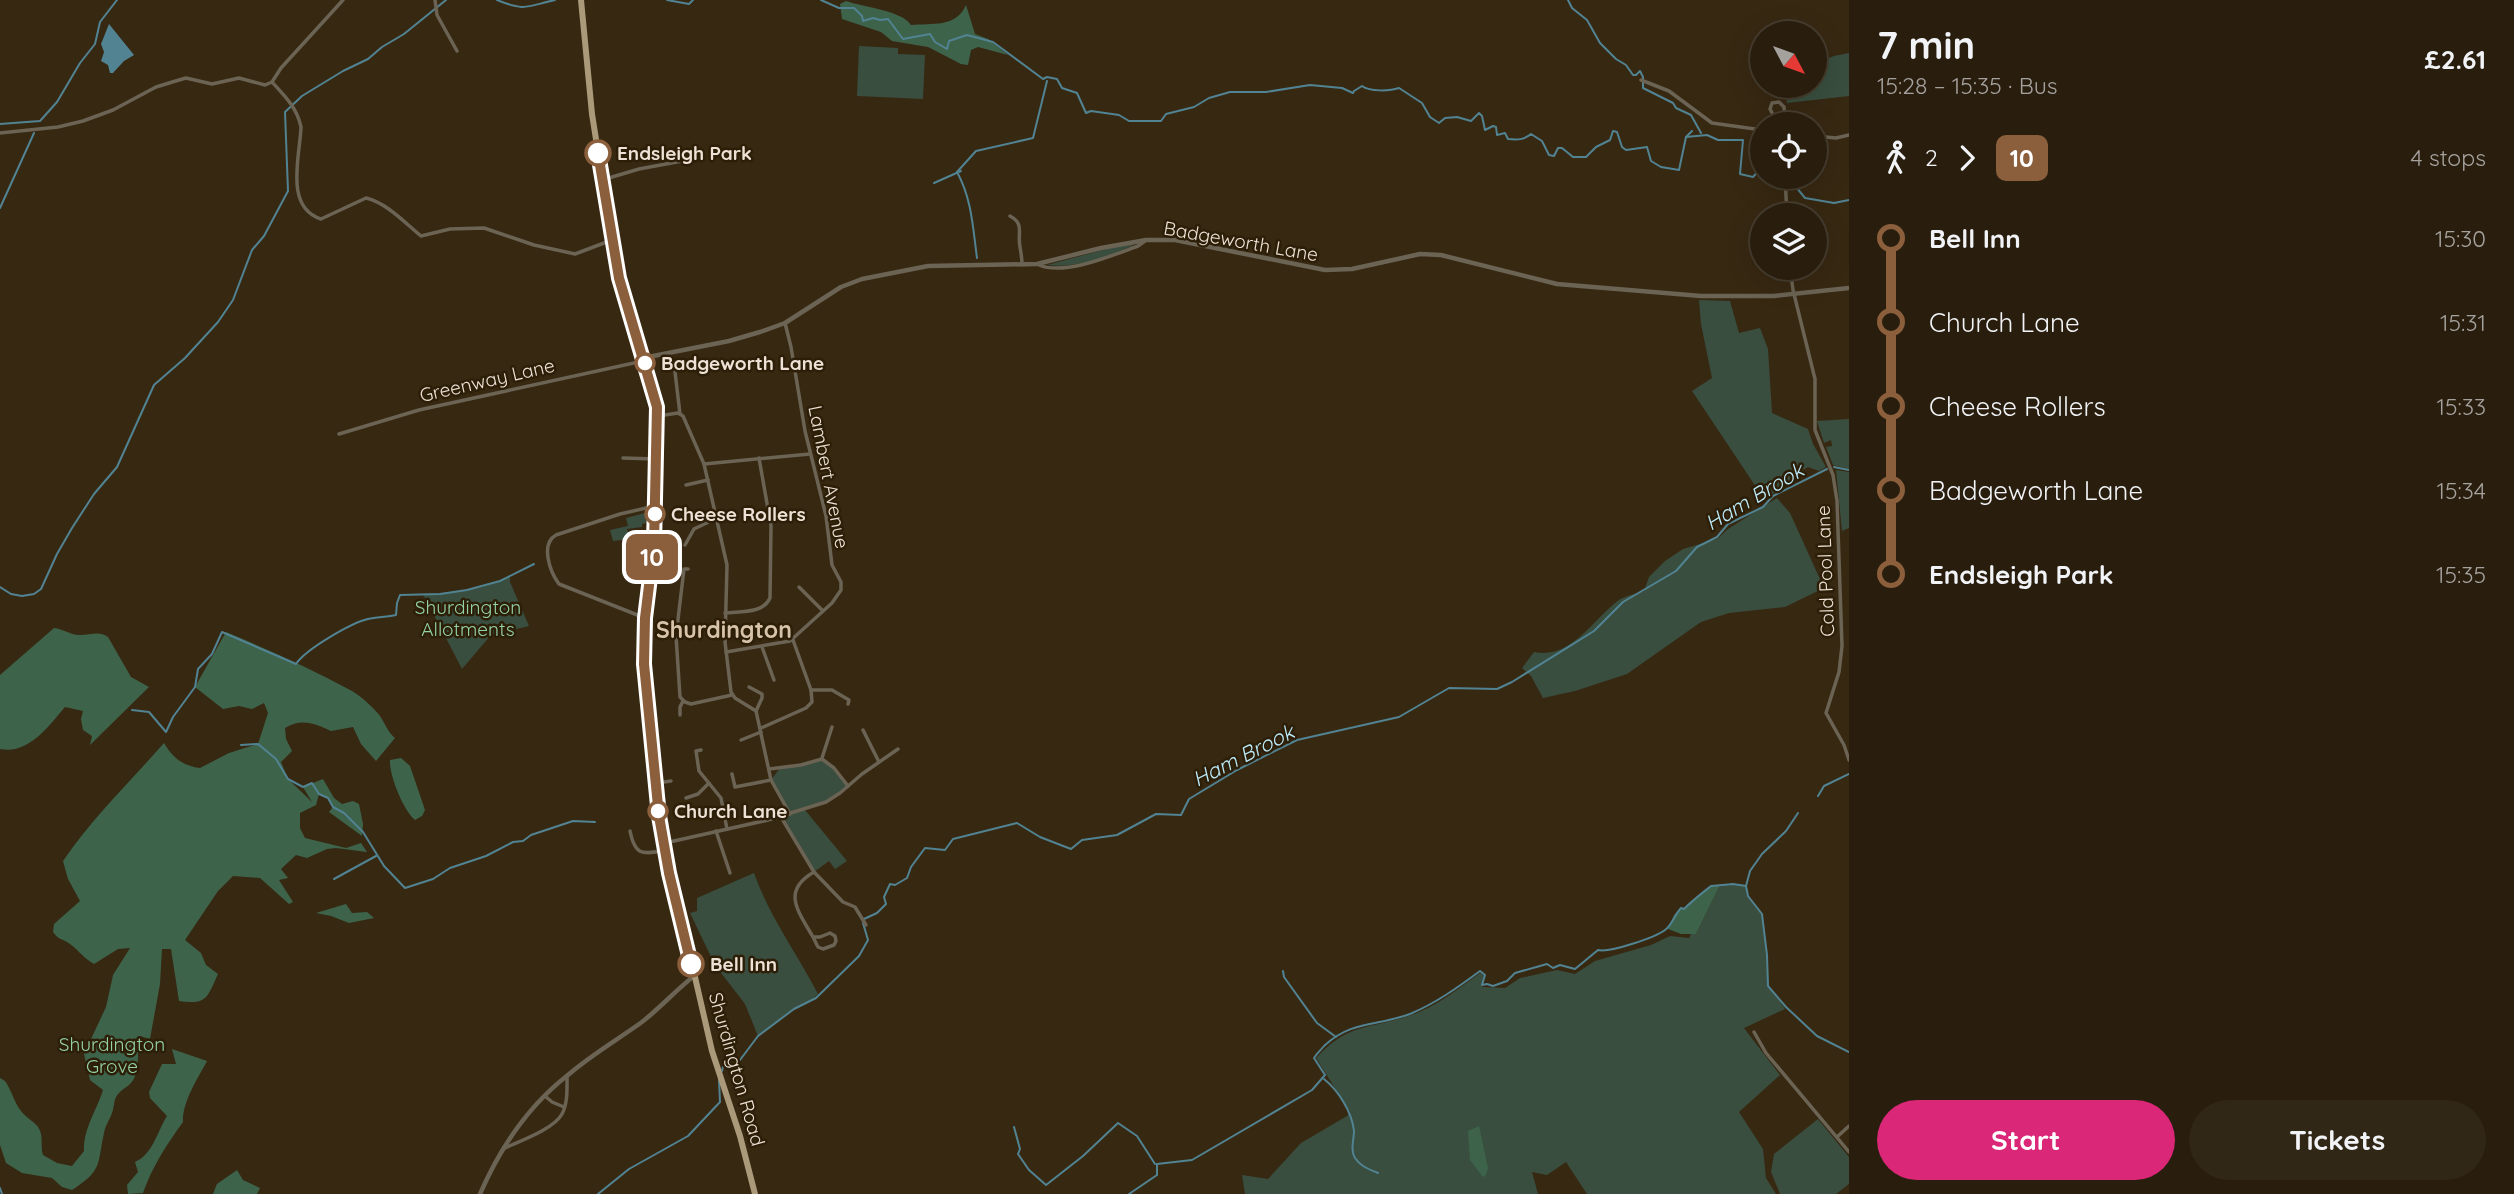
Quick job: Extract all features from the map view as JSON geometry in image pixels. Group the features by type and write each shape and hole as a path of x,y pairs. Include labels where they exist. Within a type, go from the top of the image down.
{"main road":[{"name":"Shurdington Road","path":"581,0 592,114 612,240 626,307 658,416 654,545 645,618 644,664 655,784 664,847 712,1051 740,1136 755,1194"}],"street":[{"path":"0,133 58,127 83,121 113,110 156,87 186,78 212,84 239,78 265,85 272,82 281,68 343,0"},
{"path":"435,0 437,15 457,51"},
{"path":"272,82 290,101 299,117 301,127 297,193 303,206 317,218 323,218 366,198 390,210 421,236 450,229 484,228 534,245 575,254 612,240"},
{"path":"1644,82 1669,91 1712,122 1750,128"},
{"path":"1772,112 1772,103 1779,102 1784,112"},
{"path":"1827,137 1849,135"},
{"path":"603,180 639,169 693,159"},
{"path":"1010,216 1017,220 1020,226 1022,264"},
{"path":"1037,264 1046,268 1080,265 1138,246 1146,240"},
{"name":"Badgeworth Lane","path":"643,359 729,341 785,323 841,287 862,279 928,267 1037,264 1110,245 1146,240 1175,240 1325,270 1352,269 1420,254 1441,255 1557,284 1600,289 1751,298 1849,288"},
{"path":"1792,280 1794,294"},
{"name":"Cold Pool Lane","path":"1794,294 1815,379 1815,430 1833,475 1837,501 1842,646 1839,672 1826,713 1844,745 1849,760"},
{"name":"Lambert Avenue","path":"785,323 810,454 826,516 832,565 841,582 840,593 823,611"},
{"name":"Greenway Lane","path":"339,434 407,413 643,359"},
{"path":"675,372 680,414 704,464 728,570 726,652 732,695 755,711 771,780 790,814"},
{"path":"658,416 680,414"},
{"path":"704,464 810,454"},
{"path":"623,458 657,459"},
{"path":"725,613 758,609 768,603 771,526 759,458"},
{"path":"686,485 708,480"},
{"path":"645,618 559,584 555,579 547,545 556,535 620,514 655,506"},
{"path":"685,545 694,529 717,518"},
{"path":"684,569 676,652 680,697 683,701 694,704 732,695"},
{"path":"726,652 792,640 823,611 799,587"},
{"path":"741,740 808,707 813,699 792,640"},
{"path":"762,647 774,680"},
{"path":"749,687 762,694 755,711"},
{"path":"811,690 832,690 851,700"},
{"path":"680,715 683,701"},
{"path":"822,759 832,727"},
{"path":"863,730 879,762"},
{"path":"630,831 633,845 639,851 781,817 825,802 898,749"},
{"path":"689,752 699,751 699,771 721,798 727,829"},
{"path":"769,769 822,759"},
{"path":"822,759 834,768 848,786"},
{"path":"732,774 735,788 771,780"},
{"path":"655,784 671,781"},
{"path":"686,798 698,794 709,783"},
{"path":"781,817 814,872 843,902 855,907 866,925"},
{"path":"716,831 730,873"},
{"path":"813,937 830,933 835,936 836,941 833,946 822,949 818,947 797,909 794,896 800,881 814,872"},
{"path":"480,1194 503,1149 544,1096 567,1075 644,1020 694,976"},
{"path":"1754,1032 1766,1053 1849,1153"},
{"path":"503,1149 555,1122 564,1107 567,1075"},
{"path":"544,1096 564,1107"},
{"path":"1837,1137 1849,1126"}],"green space":[{"path":"846,1 900,16 911,25 950,21 962,12 966,5 975,34 988,39 1008,55 978,47 971,50 968,65 928,47 892,41 881,32 842,19 840,4"},
{"path":"859,46 898,48 898,54 925,55 923,99 857,96"},
{"path":"1849,53 1849,96 1787,103 1786,98 1827,98 1827,59"},
{"path":"1137,243 1094,260 1070,265 1047,265 1114,247"},
{"path":"1699,300 1730,301 1739,333 1760,328 1768,349 1772,413 1808,429 1826,467 1819,471 1808,467 1794,475 1793,482 1764,499 1692,391 1712,378"},
{"path":"1849,419 1849,469 1833,465 1826,447 1832,446 1831,440 1824,443 1817,421"},
{"path":"1836,470 1849,472 1849,528 1842,531"},
{"path":"1777,498 1790,513 1824,588 1785,607 1729,613 1701,622 1627,674 1543,698 1531,676 1522,668 1534,652 1547,653 1571,644 1619,600 1644,591 1649,577 1665,561 1683,549 1717,539"},
{"path":"645,513 646,523 642,524 642,527 627,529 630,539 613,541 610,530 628,526 626,518"},
{"name":"Shurdington Allotments","path":"510,575 510,582 529,626 491,635 462,669 423,594 468,590"},
{"path":"54,628 78,635 97,634 108,637 131,677 149,687 90,745 92,736 83,730 83,711 65,707 45,730 29,743 20,748 0,749 0,675"},
{"name":"Shurdington Grove","path":"226,632 306,667 356,693 377,713 395,738 376,761 361,744 353,727 331,731 302,722 285,728 286,739 292,751 281,762 288,779 312,802 303,787 323,779 334,798 342,804 353,801 359,804 363,824 362,836 329,812 333,807 328,798 319,794 316,805 300,813 300,828 305,838 346,848 361,843 367,852 336,848 307,858 296,855 281,869 288,878 279,880 293,902 289,904 260,878 233,876 218,891 185,940 201,953 206,965 218,974 208,994 201,1001 179,1001 171,949 162,949 160,984 150,1039 140,1036 136,1073 132,1082 116,1097 94,1172 72,1190 62,1187 52,1178 22,1173 6,1163 0,1145 0,1078 5,1081 21,1111 40,1130 43,1155 57,1163 72,1166 84,1151 88,1127 103,1090 90,1080 84,1054 106,1007 113,975 130,948 118,949 94,964 53,932 54,924 80,901 68,879 63,861 99,815 164,743 179,760 200,768 229,753 258,744 268,713 264,703 252,709 239,706 223,709 195,687"},
{"path":"401,758 410,766 425,810 422,816 415,820 394,783 390,760"},
{"path":"819,759 826,761 848,786 826,802 805,810 847,861 835,869 829,861 814,872 781,817 790,814 771,780 780,768"},
{"path":"754,873 776,920 818,994 758,1036 745,1004 715,965 690,913 697,911 697,898"},
{"path":"1720,885 1746,886 1748,896 1762,914 1768,985 1785,1009 1744,1028 1780,1075 1739,1112 1763,1149 1766,1178 1776,1194 1587,1194 1566,1162 1547,1175 1532,1172 1538,1194 1245,1194 1242,1175 1268,1179 1301,1143 1350,1112 1316,1058 1338,1038 1428,1008 1480,973 1484,975 1482,987 1505,988 1520,978 1557,970 1575,974 1595,961 1651,945 1670,936 1689,938 1691,934 1696,934"},
{"path":"1720,885 1696,934 1681,934 1668,929 1674,915 1681,908 1684,909 1711,886"},
{"path":"346,904 352,913 367,912 374,918 349,923 316,913"},
{"path":"172,1049 207,1061 188,1098 183,1122 160,1156 143,1193 128,1194 127,1185 138,1172 135,1162 146,1154 167,1116 150,1098 149,1092 162,1064 176,1064"},
{"path":"1818,1119 1849,1157 1849,1184 1836,1194 1780,1194 1771,1172 1774,1154"},
{"path":"1479,1126 1488,1168 1483,1177 1470,1160 1468,1131"},
{"path":"237,1170 243,1180 260,1188 257,1194 213,1194 217,1184"}],"water":[{"path":"109,24 134,55 113,73 110,73 108,65 101,61 104,52 101,44"}],"waterway":[{"path":"0,124 40,121 57,102 80,63 95,44 100,22 117,0"},
{"path":"0,587 11,594 22,596 34,594 41,589 72,528 94,494 117,467 154,385 185,358 218,322 233,300 252,250 264,236 288,191 285,112 302,96 368,59 404,34 446,0"},
{"path":"497,0 521,7 555,0"},
{"path":"667,0 689,4 693,0"},
{"path":"821,0 839,8 854,8 863,21 873,18 888,19 903,39 930,34 935,42 947,49 949,41 967,35 993,42 1043,79 1057,79 1062,88 1077,93 1086,113 1091,111 1119,115 1129,121 1161,121 1166,114 1194,107 1209,98 1230,92 1266,92 1310,85 1342,88 1353,93 1362,86 1380,90 1399,88 1422,103 1430,117 1439,123 1445,118 1457,117 1471,121 1479,113 1485,130 1496,127 1497,135 1505,133 1508,139 1523,138 1531,134 1542,141 1549,155 1554,156 1558,148 1562,148 1573,157 1586,157 1596,147 1610,140 1613,131 1617,132 1622,147 1626,150 1647,147 1651,161 1661,167 1679,170 1686,137 1707,135 1718,140 1743,140 1740,174 1750,176"},
{"path":"1568,0 1572,8 1587,20 1600,43 1616,59 1626,65 1633,75 1640,71 1643,88 1691,115 1701,133"},
{"path":"977,258 969,203 957,172 976,151 1033,138 1047,81"},
{"path":"1686,137 1692,131"},
{"path":"0,208 34,133"},
{"path":"934,183 961,171"},
{"path":"1798,189 1805,198 1834,203 1849,200"},
{"name":"Ham Brook","path":"1834,467 1849,470"},
{"name":"Ham Brook","path":"864,919 877,913 886,904 884,897 890,884 895,885 907,878 911,867 925,848 945,850 953,839 1017,823 1040,837 1071,849 1082,840 1117,835 1156,814 1181,815 1189,799 1237,770 1297,740 1399,717 1449,688 1497,689 1512,682 1594,631 1623,602 1676,571 1697,547 1717,537 1728,524 1763,507 1773,496 1827,469"},
{"path":"132,710 149,712 166,732 173,717 195,687 198,669 212,654 222,632 296,664 329,637 351,626 368,619 396,615 400,595 467,590 500,581 534,564"},
{"path":"241,745 258,744 276,759 288,779 303,787 312,783 319,794 328,798 333,807 344,813 363,832 384,866 405,888 433,879 450,868 486,856 513,842 523,841 531,835 573,821 595,822"},
{"path":"1818,796 1824,786 1849,774"},
{"path":"1798,813 1786,831 1762,854 1750,871 1746,886 1748,896 1762,914 1768,986 1817,1036 1849,1052"},
{"path":"334,879 376,856"},
{"path":"1129,1194 1157,1175 1157,1164 1192,1160 1312,1090 1325,1075 1314,1058 1324,1046 1344,1032 1410,1014 1438,1000 1480,971 1485,975 1482,985 1493,986 1507,981 1515,973 1547,964 1553,968 1560,965 1575,969 1598,950 1633,944 1665,930 1681,908 1684,909 1711,886 1746,886"},
{"name":"Ham Brook","path":"722,1071 723,1067 737,1064 758,1036 794,1009 816,998 859,956 868,940 863,923"},
{"path":"1283,971 1284,977 1317,1023 1336,1037"},
{"name":"Ham Brook","path":"598,1194 629,1169 688,1136 720,1102 719,1079"},
{"path":"1324,1079 1339,1095 1350,1116 1354,1131 1352,1148 1355,1158 1363,1166 1378,1173"},
{"path":"1014,1127 1020,1149 1018,1154 1029,1170 1046,1185 1083,1156 1118,1123 1137,1136 1155,1164"},
{"name":"Ham Brook","path":"0,1188 2,1194"}],"bus line":[{"name":"10","path":"598,153 619,278 657,407 654,545 645,618 644,664 664,851 691,964"}],"place":[{"name":"Endsleigh Park","path":"598,153"},
{"name":"Badgeworth Lane","path":"645,363"},
{"name":"Cheese Rollers","path":"655,514"},
{"name":"Church Lane","path":"658,811"},
{"name":"Bell Inn","path":"691,964"}],"district":[{"name":"Shurdington","path":"724,629"}]}
